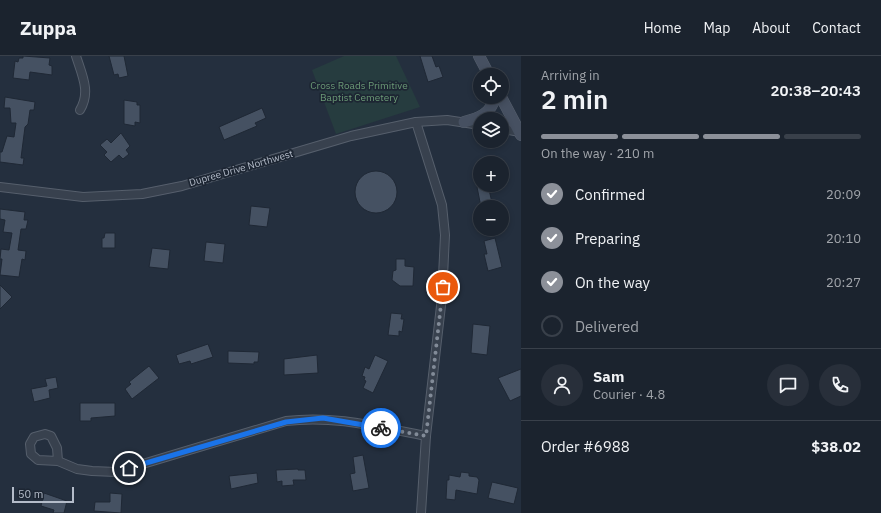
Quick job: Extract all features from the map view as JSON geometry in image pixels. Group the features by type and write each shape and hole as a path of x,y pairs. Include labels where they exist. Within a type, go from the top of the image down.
{"street":[{"path":"76,56 86,92 80,110"},
{"path":"478,56 485,68"},
{"path":"464,122 485,114 492,104"},
{"path":"505,104 521,133"},
{"name":"Dupree Drive Northwest","path":"0,187 83,196 142,194 182,186 351,136 416,122 439,120 473,124"},
{"path":"416,122 442,205 445,235 442,297 426,436 421,513"},
{"path":"509,130 521,133"},
{"path":"58,461 77,469 116,472 286,422 308,418 339,420 426,436"}],"green space":[{"name":"Cross Roads Primitive Baptist Cemetery","path":"344,56 396,56 420,107 336,134 312,70"}],"building":[{"path":"23,56 50,58 49,65 52,66 52,75 30,72 29,80 13,78 15,61 18,62 19,58 23,58"},
{"path":"109,56 124,56 128,76 119,78 118,74 114,75"},
{"path":"420,56 432,56 436,67 439,66 443,77 428,82"},
{"path":"5,97 35,102 34,110 30,110 28,124 25,127 21,158 24,158 23,165 0,162 0,152 2,152 7,136 14,137 16,123 11,123 10,108 4,108"},
{"path":"124,100 137,102 137,105 140,105 140,123 135,122 135,126 124,124"},
{"path":"262,108 266,118 255,123 257,126 224,140 219,127"},
{"path":"121,133 130,146 126,150 129,154 123,159 119,155 111,162 104,155 107,152 100,145 107,139 111,143"},
{"path":"372,171 380,171 388,174 394,180 397,192 394,204 388,210 380,213 372,213 364,210 358,204 355,196 355,188 358,180 364,174"},
{"path":"478,192 490,192 491,200 480,200"},
{"path":"251,206 270,208 267,227 249,225"},
{"path":"0,209 25,212 24,220 28,220 26,229 21,229 18,250 26,251 25,260 22,259 19,277 0,275 2,259 0,259 1,249 9,250 12,233 3,232 5,220 0,219"},
{"path":"105,233 115,233 115,248 102,248 102,238 104,238"},
{"path":"495,238 502,267 488,271 484,254 487,254 484,241"},
{"path":"206,242 225,244 223,263 204,261"},
{"path":"152,248 170,250 168,269 149,267"},
{"path":"396,259 405,259 405,266 414,267 413,286 400,286 392,280 393,271 396,270"},
{"path":"0,285 12,297 0,309"},
{"path":"391,313 402,314 401,319 404,319 402,332 399,331 399,336 388,335"},
{"path":"473,324 490,326 487,355 471,353"},
{"path":"208,344 213,357 191,364 190,361 179,364 176,355"},
{"path":"228,351 259,352 258,362 254,362 254,364 228,363"},
{"path":"317,355 318,373 284,375 284,359"},
{"path":"375,355 388,361 373,393 363,388 366,381 364,380 365,377 362,376 365,367 369,369"},
{"path":"149,366 159,378 132,399 125,389 131,384 129,382"},
{"path":"521,369 521,396 510,401 498,378"},
{"path":"56,377 58,388 49,390 50,398 34,402 31,389 47,386 45,379"},
{"path":"80,403 115,403 115,416 91,418 91,421 80,421"},
{"path":"363,455 369,488 353,491 350,474 355,473 353,457"},
{"path":"276,470 305,470 306,480 293,480 294,485 282,486 282,481 277,482"},
{"path":"461,472 469,473 469,476 477,477 479,480 477,494 456,490 455,500 446,499 447,480 449,480 449,475 460,477"},
{"path":"257,473 258,483 231,489 229,476"},
{"path":"492,482 518,488 514,504 488,498"},
{"path":"44,493 67,501 64,513 53,513 54,510 41,506"},
{"path":"110,493 122,494 121,513 94,511 95,502 110,502"}],"way so far":[{"path":"381,428 426,436 443,287"}],"route":[{"path":"129,468 286,422 308,418 339,420 381,428"}]}
